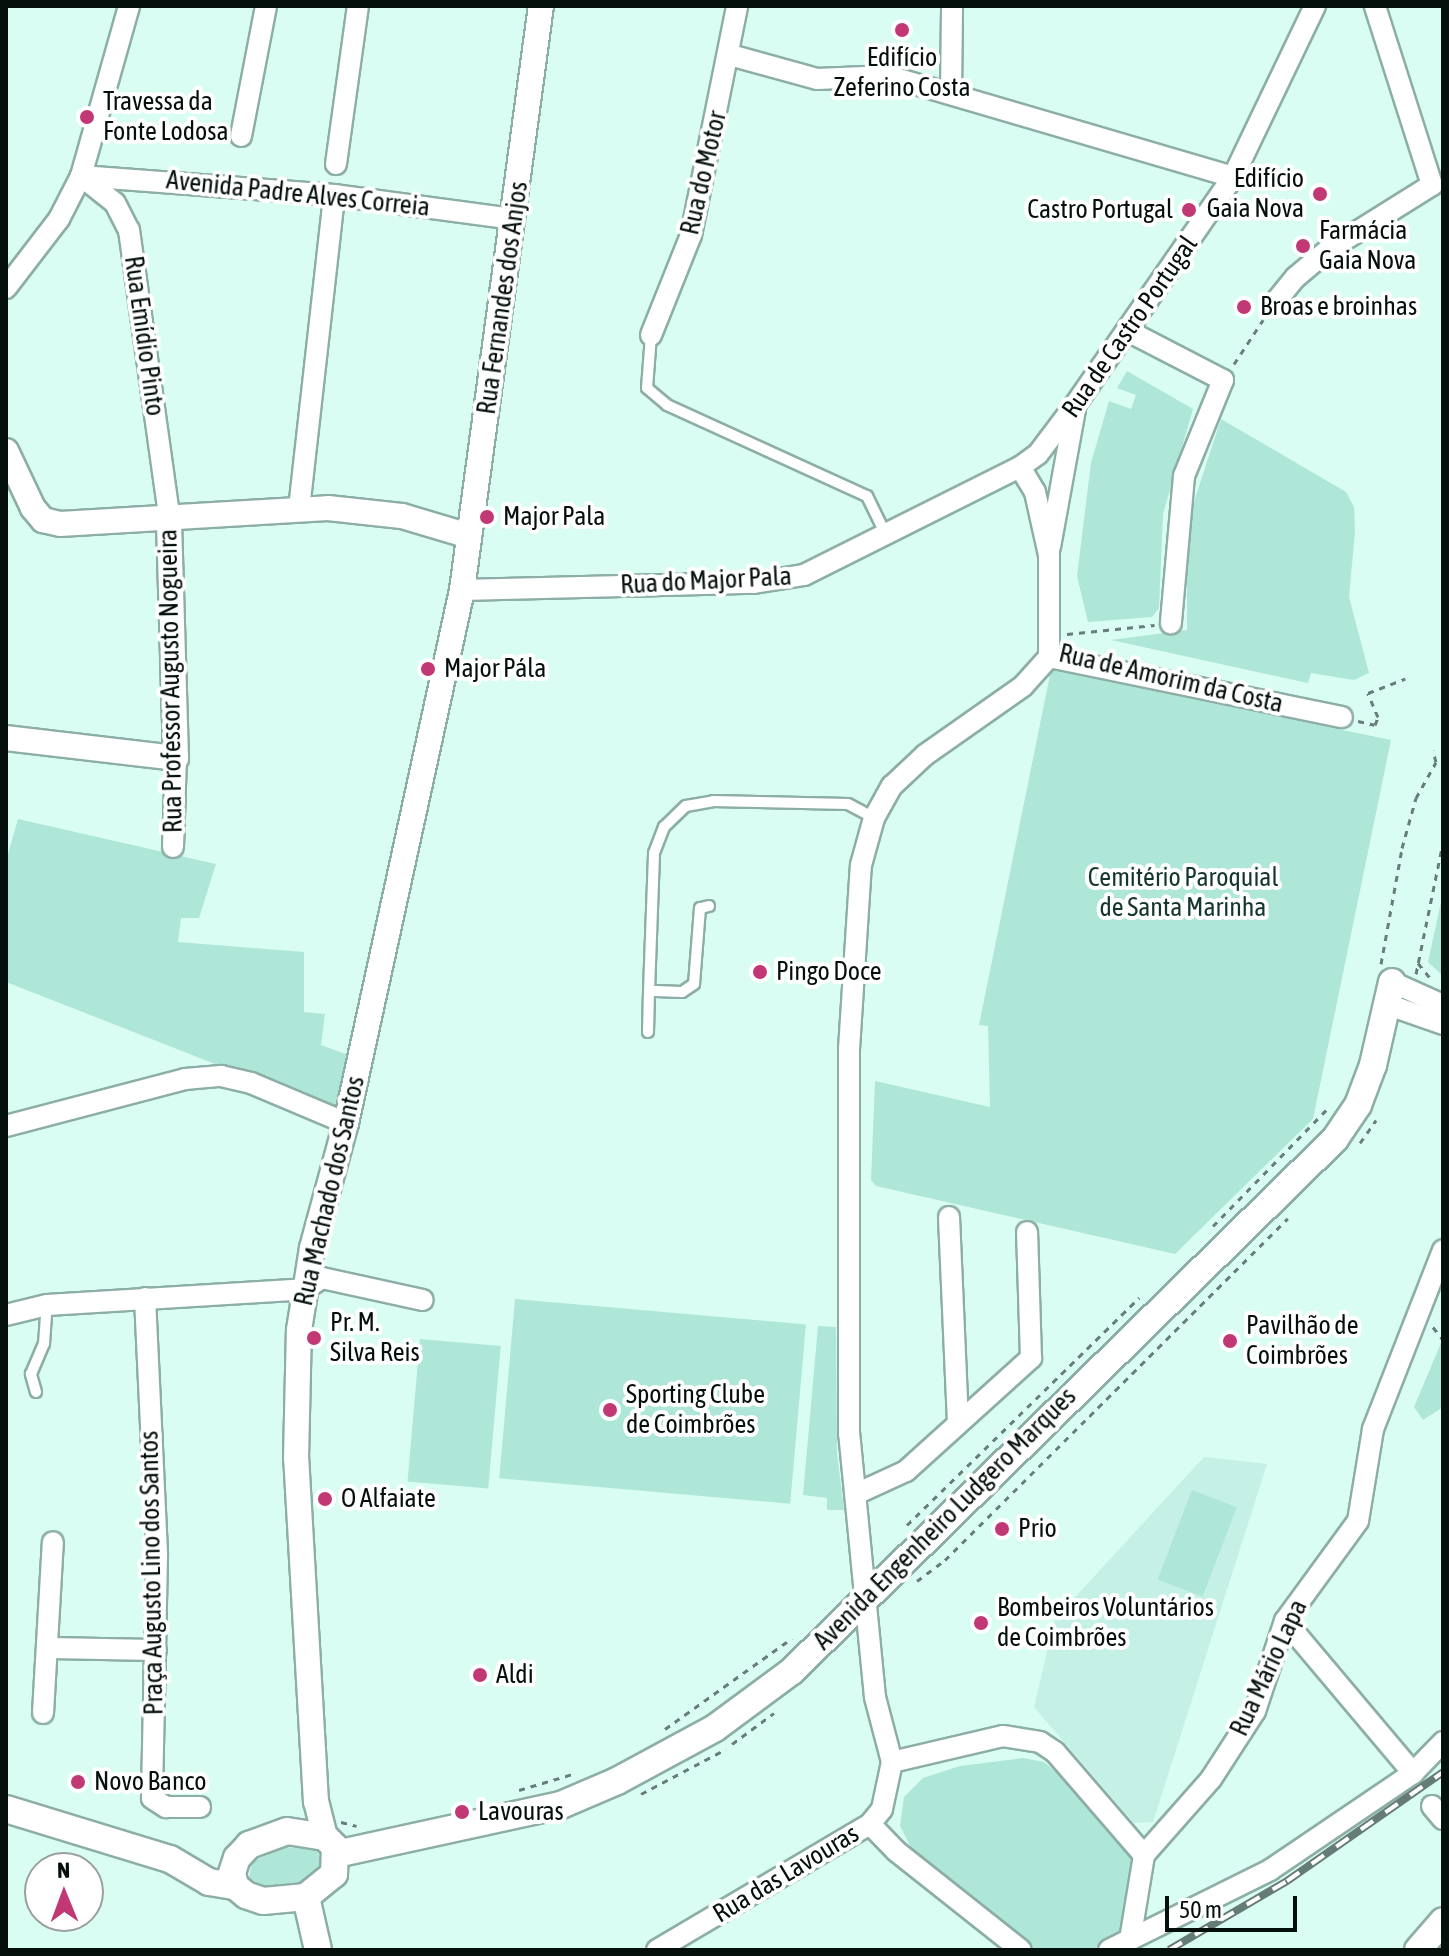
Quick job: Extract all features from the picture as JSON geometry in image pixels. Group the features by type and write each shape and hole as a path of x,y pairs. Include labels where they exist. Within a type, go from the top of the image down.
{"main road":[{"name":"Avenida Engenheiro Ludgero Marques","path":"237,1858 268,1835 324,1827 507,1820 617,1781 715,1728 770,1687 1335,1139 1358,1105 1387,985"},
{"path":"6,1809 170,1859 209,1882 235,1886 263,1901 306,1897 334,1874 324,1827"},
{"path":"6,1821 54,1823"},
{"path":"170,1859 237,1858 232,1873 235,1886"},
{"path":"306,1897 318,1950"},
{"path":"1418,1950 1443,1921"}],"street":[{"path":"6,288 59,219 81,176 129,6"},
{"path":"241,136 266,6"},
{"path":"336,164 358,6"},
{"name":"Rua Fernandes dos Anjos","path":"462,590 541,6"},
{"name":"Rua do Motor","path":"651,335 691,235 730,55 737,6"},
{"path":"951,93 952,6"},
{"name":"Rua de Castro Portugal","path":"1020,467 1038,454 1075,405 1233,177 1315,6"},
{"path":"1273,305 1296,277 1328,250 1432,185 1375,6"},
{"path":"730,55 817,79 888,76 1233,177"},
{"name":"Avenida Padre Alves Correia","path":"81,176 334,195 514,219"},
{"name":"Rua Emídio Pinto","path":"81,176 115,203 129,230 169,515"},
{"path":"299,509 334,195"},
{"path":"1128,331 1223,380 1184,476 1171,623"},
{"name":"Rua de Amorim da Costa","path":"1075,405 1049,555 1049,657 1342,717"},
{"path":"6,451 43,520 60,524 299,509 378,512 469,536"},
{"path":"1038,454 1054,460 1065,473"},
{"name":"Rua de Amorim da Costa","path":"1020,467 1035,492 1049,555"},
{"name":"Rua do Major Pala","path":"462,590 754,583 804,575 887,537 1020,467"},
{"name":"Rua Professor Augusto Nogueira","path":"169,515 176,758 173,847"},
{"name":"Rua Machado dos Santos","path":"324,1827 296,1459 305,1289 346,1123 462,590"},
{"path":"870,1824 882,1809 892,1762 875,1697 868,1595 849,1434 849,1049 861,865 874,818 892,786 925,755 1023,686 1049,657"},
{"path":"6,738 176,758"},
{"path":"1387,985 1443,1005"},
{"path":"1387,985 1443,1024"},
{"path":"6,1126 185,1079 221,1076 251,1083 346,1123"},
{"path":"949,1217 958,1422"},
{"path":"856,1494 906,1471 1031,1358 1027,1232"},
{"name":"Rua Mário Lapa","path":"1144,1855 1211,1779 1255,1711 1285,1621 1358,1521 1373,1429 1443,1250"},
{"path":"6,1315 47,1305 305,1289 322,1278 423,1300"},
{"name":"Praça Augusto Lino dos Santos","path":"145,1298 156,1650 152,1798 166,1807 200,1807"},
{"path":"43,1713 53,1542"},
{"path":"1285,1621 1413,1773"},
{"path":"48,1648 156,1650"},
{"path":"892,1762 1003,1736 1040,1742 1055,1752 1144,1855 1130,1940"},
{"path":"1109,1950 1270,1870 1413,1773 1443,1742"},
{"name":"Rua das Lavouras","path":"657,1950 870,1824 896,1851 1021,1950"}],"lane":[{"path":"651,335 647,388 667,405 867,496 887,537"},
{"path":"648,1032 654,853 664,827 686,806 713,801 848,804 874,818"},
{"path":"649,991 682,992 694,984 700,908 709,906"},
{"path":"36,1392 31,1374 44,1344 47,1305"}],"path":[{"path":"1223,380 1273,305"},
{"path":"1050,635 1132,628"},
{"path":"1342,717 1375,725 1378,717 1368,693 1405,679"},
{"path":"1387,985 1402,848 1416,798 1436,762 1433,750"},
{"path":"1417,970 1443,842"},
{"path":"1418,963 1443,987"},
{"path":"1211,1228 1336,1100"},
{"path":"903,1532 1143,1294"},
{"path":"656,1734 795,1636"},
{"path":"515,1791 581,1771"},
{"path":"324,1827 337,1821 366,1829"}],"shaded area":[{"path":"1204,1457 1267,1464 1153,1822 1134,1823 1034,1707 1055,1619"}],"green space":[{"path":"1127,371 1193,409 1163,514 1159,608 1152,617 1088,622 1077,576 1091,463 1109,401 1131,409 1136,395 1117,388"},
{"path":"1221,419 1346,492 1354,507 1355,531 1349,597 1369,673 1354,680 1311,673 1308,683 1111,640 1187,630 1187,523"},
{"name":"Cemitério Paroquial de Santa Marinha","path":"1051,670 1391,740 1313,1119 1175,1254 876,1186 871,1180 875,1081 990,1107 988,1026 979,1025"},
{"path":"18,819 216,864 199,918 181,918 178,942 304,952 304,1012 325,1014 321,1045 351,1056 338,1112 6,982 6,861"},
{"path":"1443,893 1443,976 1428,962"},
{"path":"515,1299 806,1324 790,1504 499,1478"},
{"path":"818,1326 836,1327 837,1453 844,1510 827,1510 827,1498 803,1495"},
{"path":"420,1339 501,1346 488,1489 408,1481"},
{"path":"1441,1343 1443,1407 1423,1420 1414,1407"},
{"path":"1192,1490 1237,1507 1202,1597 1158,1580"},
{"path":"1023,1758 1044,1762 1068,1782 1136,1863 1122,1936 1091,1950 1034,1950 916,1857 900,1826 904,1797 923,1778 960,1766"},
{"path":"285,1847 317,1850 323,1867 293,1886 263,1886 249,1878 252,1862"}],"railway":[{"path":"1169,1950 1287,1881 1443,1772"}],"place":[{"name":"Edifício Zeferino Costa","path":"902,30"},
{"name":"Travessa da Fonte Lodosa","path":"87,117"},
{"name":"Edifício Gaia Nova","path":"1320,194"},
{"name":"Castro Portugal","path":"1189,210"},
{"name":"Farmácia Gaia Nova","path":"1303,246"},
{"name":"Broas e broinhas","path":"1244,307"},
{"name":"Major Pala","path":"487,517"},
{"name":"Major Pála","path":"428,669"},
{"name":"Pingo Doce","path":"760,972"},
{"name":"Pr. M. Silva Reis","path":"314,1338"},
{"name":"Pavilhão de Coimbrões","path":"1230,1341"},
{"name":"Sporting Clube de Coimbrões","path":"610,1410"},
{"name":"O Alfaiate","path":"325,1499"},
{"name":"Prio","path":"1002,1529"},
{"name":"Bombeiros Voluntários de Coimbrões","path":"981,1623"},
{"name":"Aldi","path":"480,1675"},
{"name":"Novo Banco","path":"78,1782"},
{"name":"Lavouras","path":"462,1812"}]}
